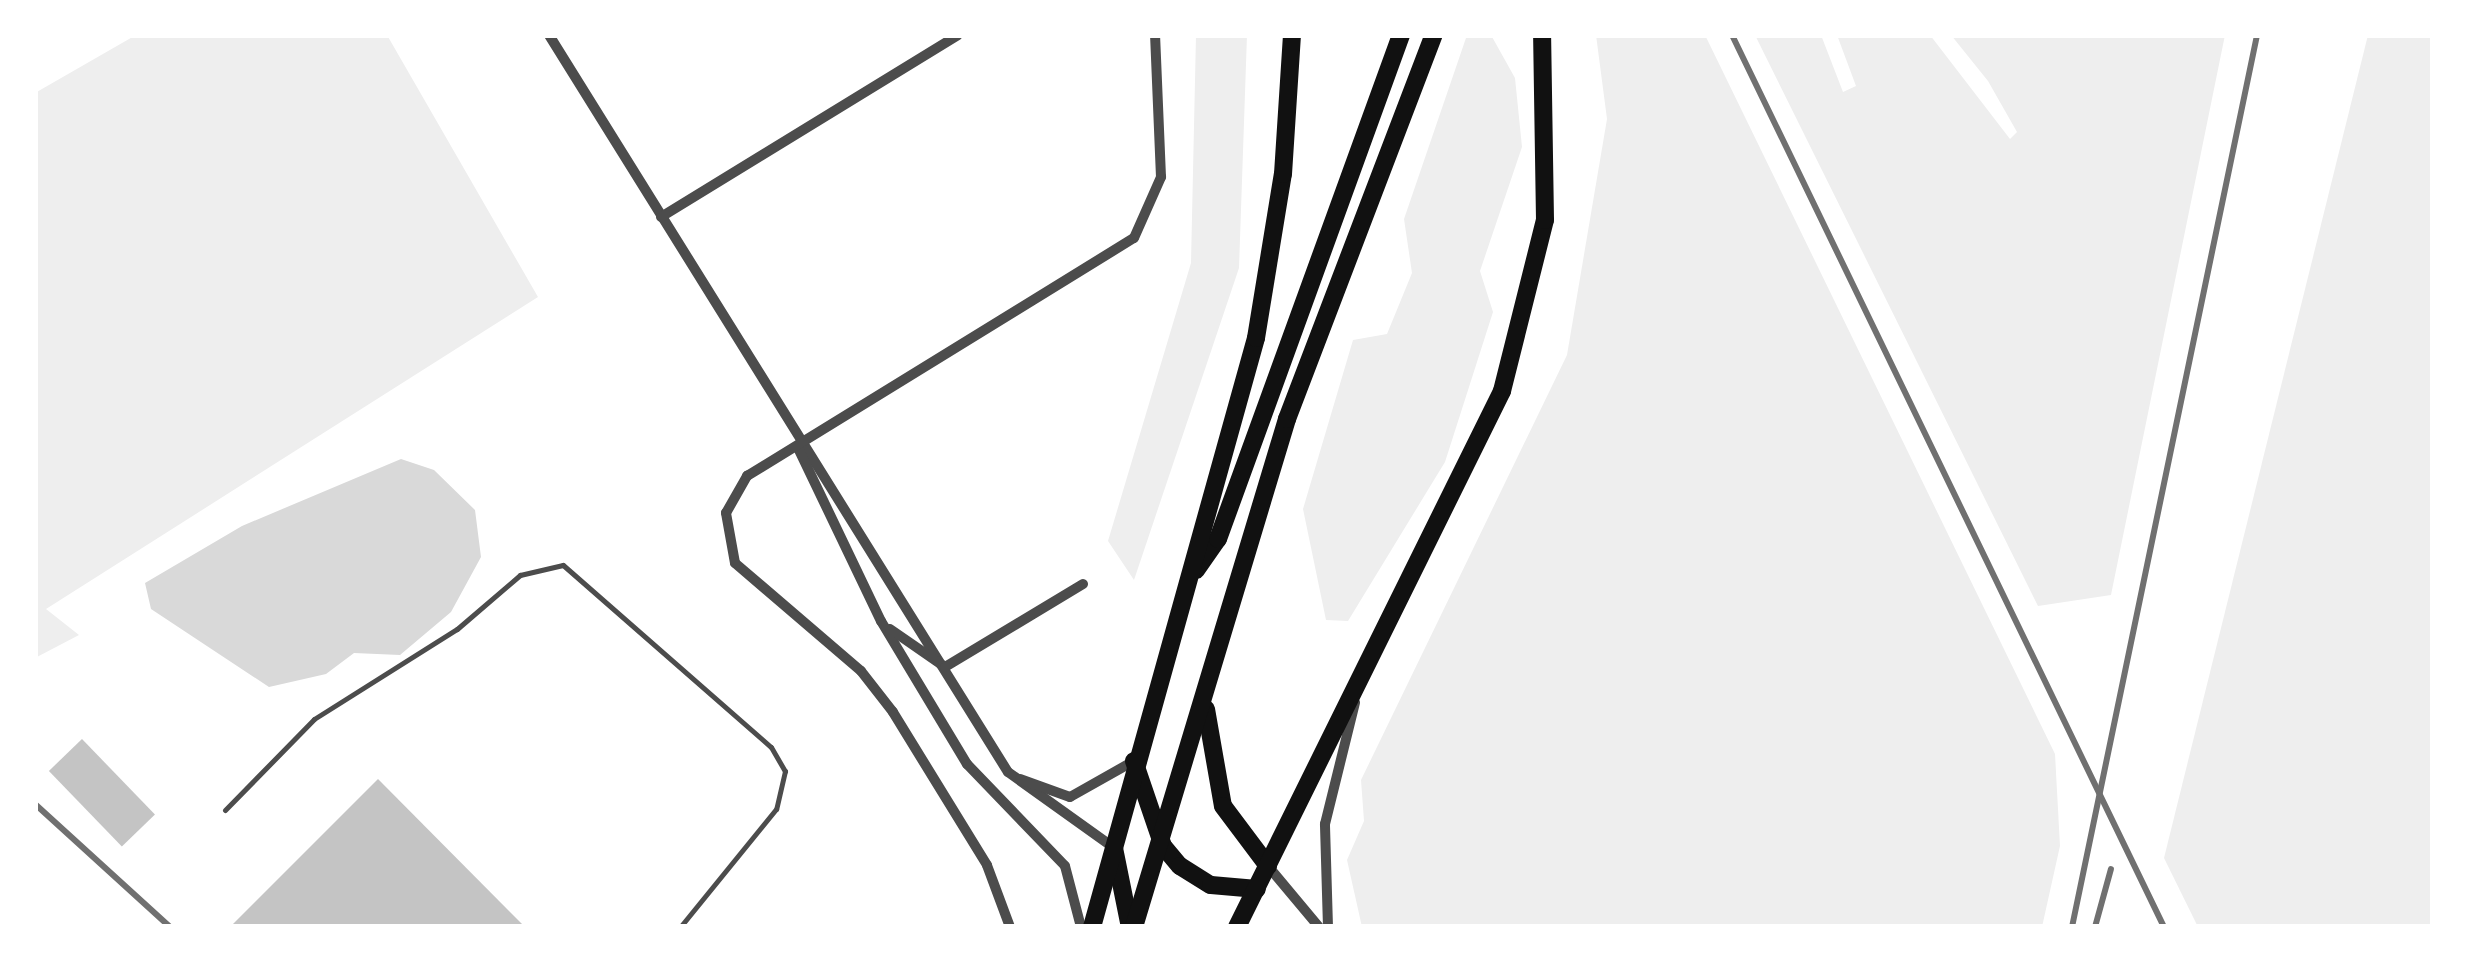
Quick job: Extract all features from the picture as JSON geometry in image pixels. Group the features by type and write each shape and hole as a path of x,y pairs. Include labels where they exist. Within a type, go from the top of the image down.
{"main road":[{"path":"1092,927 1134,760 1196,570 1271,260 1292,35"},
{"path":"1196,570 1218,538 1401,35"},
{"path":"1132,927 1163,846 1287,419 1434,35"},
{"path":"1237,927 1469,467 1521,330 1545,220 1542,35"},
{"path":"1206,694 1213,778 1268,866"},
{"path":"1134,760 1163,846 1212,885 1256,888"},
{"path":"1114,848 1132,927"}],"street":[{"path":"548,35 797,445 946,667 1008,772 1114,848"},
{"path":"660,217 958,35"},
{"path":"1010,927 987,866 894,712 860,671 735,562 726,540 733,497 747,476 1115,252 1148,220 1161,176 1155,35"},
{"path":"1351,167 1377,178"},
{"path":"797,445 881,622 967,764 1052,845 1081,927"},
{"path":"946,667 1084,584"},
{"path":"881,622 946,667"},
{"path":"1328,927 1325,824 1362,680"},
{"path":"1008,772 1070,798 1134,760"},
{"path":"1268,866 1319,927"}],"lane":[{"path":"225,810 314,720 457,629 520,575 562,565 771,748 785,771 776,809 679,927"}],"shaded area":[{"path":"136,35 387,35 538,297 46,609 79,635 35,658 35,93"},
{"path":"1196,35 1247,35 1239,268 1134,580 1108,541 1191,263"},
{"path":"1467,35 1491,35 1515,78 1522,147 1480,271 1493,312 1445,462 1348,621 1326,620 1303,509 1353,340 1387,334 1412,273 1404,219"},
{"path":"1596,35 1705,35 2055,754 2060,846 2042,927 1362,927 1347,860 1364,821 1361,780 1567,355 1607,119"},
{"path":"1755,35 1821,35 1843,92 1856,86 1837,35 1930,35 2010,139 2017,132 1988,81 1951,35 2225,35 2111,595 2038,606"},
{"path":"2368,35 2433,35 2433,927 2198,927 2164,858"},
{"path":"401,459 434,470 475,510 481,557 451,612 400,655 354,653 326,674 269,687 151,609 145,583 242,526"}],"building":[{"path":"82,739 155,815 122,846 49,771"},
{"path":"378,779 525,927 230,927"}],"railway":[{"path":"1732,35 2164,927"},
{"path":"2072,927 2257,35"},
{"path":"35,804 170,927"},
{"path":"2095,927 2111,869"}]}
